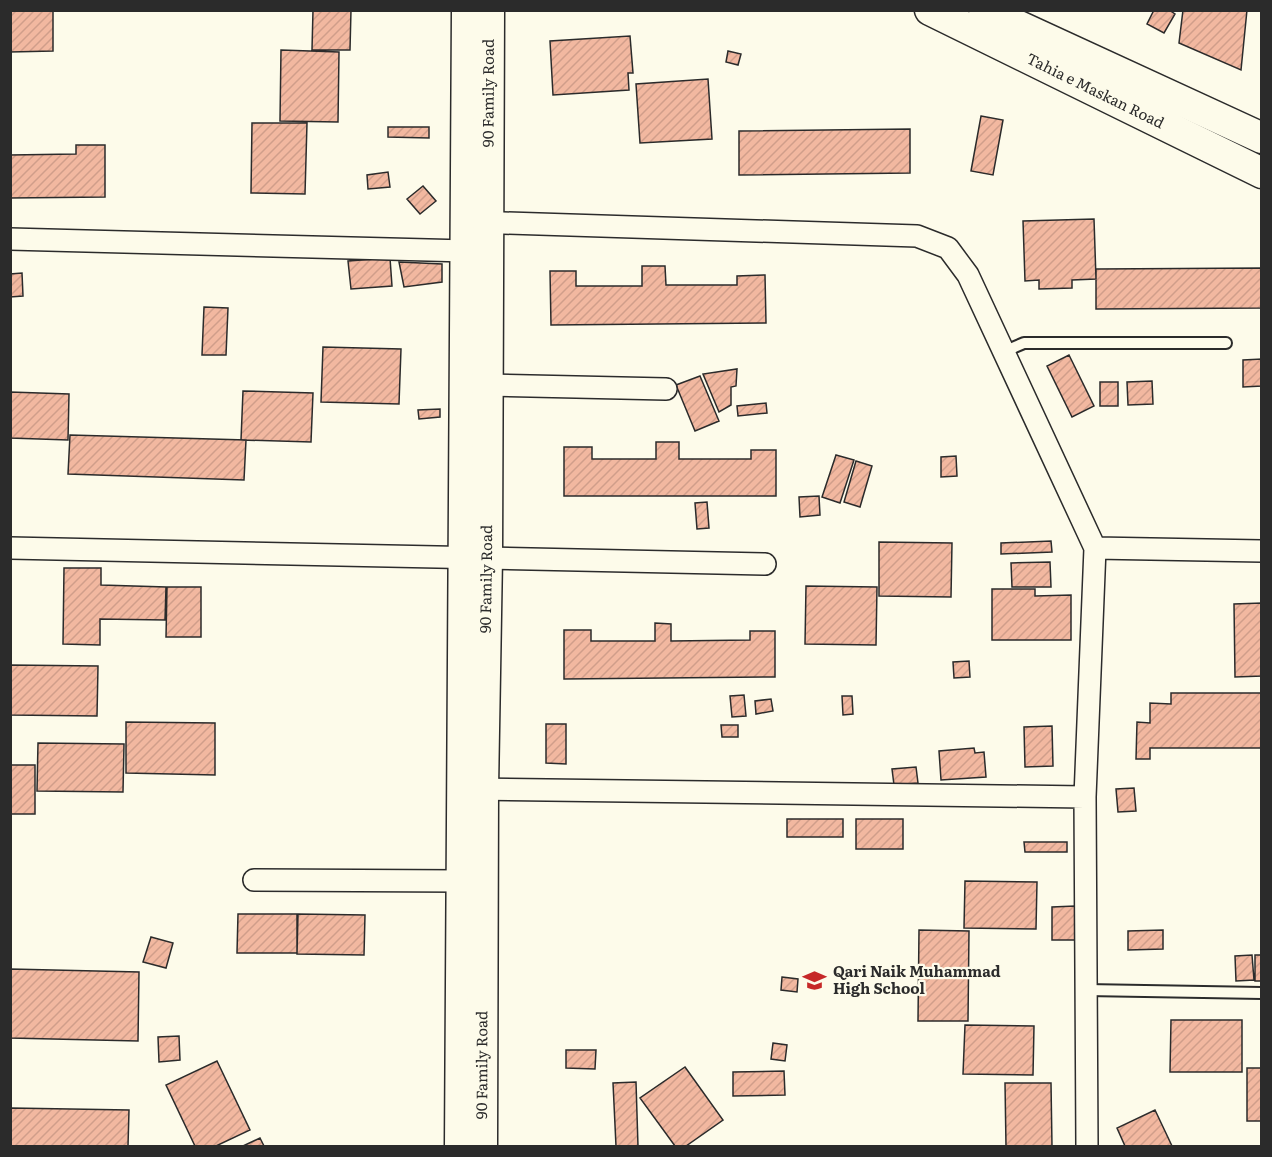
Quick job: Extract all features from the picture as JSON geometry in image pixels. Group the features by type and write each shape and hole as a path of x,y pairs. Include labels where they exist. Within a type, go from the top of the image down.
{"street":[{"name":"90 Family Road","path":"467,10 474,232 477,557 472,789 482,1146"},
{"name":"90 Family Road","path":"477,557 487,385 474,232 489,10"},
{"name":"Tahia e Maskan Road","path":"930,10 1262,174"},
{"name":"Tahia e Maskan Road","path":"994,13 1262,138"},
{"path":"10,239 474,232 917,236 948,248 968,274 1095,548 1085,798 1087,1146"},
{"path":"487,385 666,389"},
{"path":"10,548 765,564"},
{"path":"1095,548 1262,551"},
{"name":"90 Family Road","path":"460,1146 462,881 472,789"},
{"path":"472,789 1085,798"},
{"path":"254,880 462,881"}],"lane":[{"path":"1003,352 1024,344 1226,343"},
{"path":"1086,990 1262,993"}],"building":[{"path":"10,10 53,10 53,51 10,52"},
{"path":"313,10 351,10 350,50 312,50"},
{"path":"1154,10 1169,10 1175,14 1164,33 1147,24"},
{"path":"1183,10 1247,10 1241,70 1179,43"},
{"path":"630,36 633,73 628,73 629,90 553,95 550,41"},
{"path":"281,50 339,52 338,122 280,121"},
{"path":"728,51 741,54 738,65 726,62"},
{"path":"708,79 712,139 640,143 636,84"},
{"path":"981,116 1003,120 993,175 971,171"},
{"path":"252,123 307,123 305,194 251,193"},
{"path":"388,127 429,127 429,138 388,137"},
{"path":"910,129 910,173 739,175 739,131"},
{"path":"76,145 105,145 105,197 10,198 10,155 76,154"},
{"path":"388,172 390,187 368,189 367,175"},
{"path":"423,186 436,201 420,214 407,199"},
{"path":"1094,219 1096,279 1072,280 1072,288 1039,289 1039,280 1025,281 1023,221"},
{"path":"390,258 392,286 351,289 348,261"},
{"path":"399,262 442,264 442,282 404,287"},
{"path":"642,266 665,266 666,285 737,285 737,276 765,275 766,323 551,325 550,271 576,271 576,286 642,286"},
{"path":"1262,268 1262,308 1096,309 1096,269"},
{"path":"22,273 23,296 10,297 10,274"},
{"path":"204,307 228,308 226,355 202,355"},
{"path":"323,347 401,349 399,404 321,402"},
{"path":"1069,355 1094,406 1072,417 1047,366"},
{"path":"1262,359 1262,386 1243,387 1243,360"},
{"path":"737,369 736,386 731,387 731,405 719,412 703,374"},
{"path":"700,376 719,421 695,431 676,385"},
{"path":"1152,381 1153,404 1128,405 1127,382"},
{"path":"1100,382 1118,382 1118,406 1100,406"},
{"path":"243,391 313,393 311,442 241,440"},
{"path":"10,392 69,394 68,440 10,438"},
{"path":"766,403 767,413 738,416 737,406"},
{"path":"440,409 440,417 419,419 418,410"},
{"path":"70,435 246,440 244,480 68,474"},
{"path":"656,442 679,442 679,459 751,459 751,450 776,450 776,496 564,496 564,447 592,447 592,459 656,459"},
{"path":"836,455 854,460 840,503 822,497"},
{"path":"956,456 957,476 941,477 941,457"},
{"path":"856,461 872,466 860,507 844,502"},
{"path":"819,496 820,515 800,517 799,497"},
{"path":"707,502 709,528 697,529 695,503"},
{"path":"1051,541 1052,552 1001,554 1001,543"},
{"path":"879,542 952,543 951,597 879,596"},
{"path":"1050,562 1051,587 1012,587 1011,563"},
{"path":"64,568 101,568 101,585 166,587 165,620 100,619 100,645 63,644"},
{"path":"806,586 877,587 876,645 805,644"},
{"path":"167,587 201,587 201,637 166,637"},
{"path":"992,589 1035,589 1035,596 1071,595 1071,640 992,640"},
{"path":"1262,603 1262,676 1235,677 1234,604"},
{"path":"655,623 671,624 671,641 750,640 750,631 775,631 775,677 564,679 564,630 591,630 591,641 655,641"},
{"path":"969,661 970,677 954,678 953,662"},
{"path":"10,665 98,666 97,716 10,715"},
{"path":"1171,693 1262,693 1262,748 1150,748 1150,759 1136,759 1137,722 1150,723 1150,703 1171,704"},
{"path":"744,695 746,716 732,717 730,696"},
{"path":"842,696 852,696 853,714 843,715"},
{"path":"771,699 773,711 756,714 755,701"},
{"path":"126,722 215,723 215,775 126,773"},
{"path":"546,724 566,724 566,764 546,763"},
{"path":"721,725 738,725 738,737 722,737"},
{"path":"1052,726 1053,766 1025,767 1024,727"},
{"path":"38,743 124,744 123,792 37,791"},
{"path":"974,748 975,753 984,752 986,777 941,780 939,751"},
{"path":"10,765 35,765 35,814 10,814"},
{"path":"916,767 918,783 894,785 892,769"},
{"path":"1134,788 1136,811 1118,812 1116,789"},
{"path":"787,819 843,819 843,837 787,837"},
{"path":"856,819 903,819 903,849 856,849"},
{"path":"1024,842 1067,842 1067,852 1025,852"},
{"path":"965,881 1037,882 1036,929 964,928"},
{"path":"1075,906 1075,940 1052,940 1052,907"},
{"path":"238,914 297,914 297,953 237,953"},
{"path":"298,914 365,915 364,955 297,954"},
{"path":"919,930 969,931 968,1021 918,1021"},
{"path":"1163,930 1163,949 1128,950 1128,931"},
{"path":"151,937 173,943 166,968 143,962"},
{"path":"1252,955 1254,980 1236,981 1235,956"},
{"path":"1255,955 1262,955 1262,981 1255,981"},
{"path":"10,969 139,972 138,1041 10,1038"},
{"path":"782,977 798,979 797,992 781,990"},
{"path":"1171,1020 1242,1020 1242,1072 1170,1072"},
{"path":"965,1025 1034,1026 1033,1075 963,1074"},
{"path":"179,1036 180,1060 159,1062 158,1037"},
{"path":"773,1043 787,1045 785,1061 771,1059"},
{"path":"566,1050 596,1050 595,1069 566,1068"},
{"path":"217,1061 250,1130 216,1146 195,1146 166,1085"},
{"path":"685,1067 723,1120 686,1146 675,1146 640,1098"},
{"path":"1247,1068 1262,1068 1262,1121 1247,1121"},
{"path":"784,1071 785,1095 733,1096 733,1072"},
{"path":"636,1082 638,1146 616,1146 613,1083"},
{"path":"1005,1083 1051,1083 1052,1146 1006,1146"},
{"path":"11,1108 129,1110 128,1146 10,1146"},
{"path":"1155,1110 1172,1146 1125,1146 1117,1128"},
{"path":"260,1138 264,1146 243,1146"}],"place":[{"name":"Qari Naik Muhammad High School","path":"815,981"}]}
